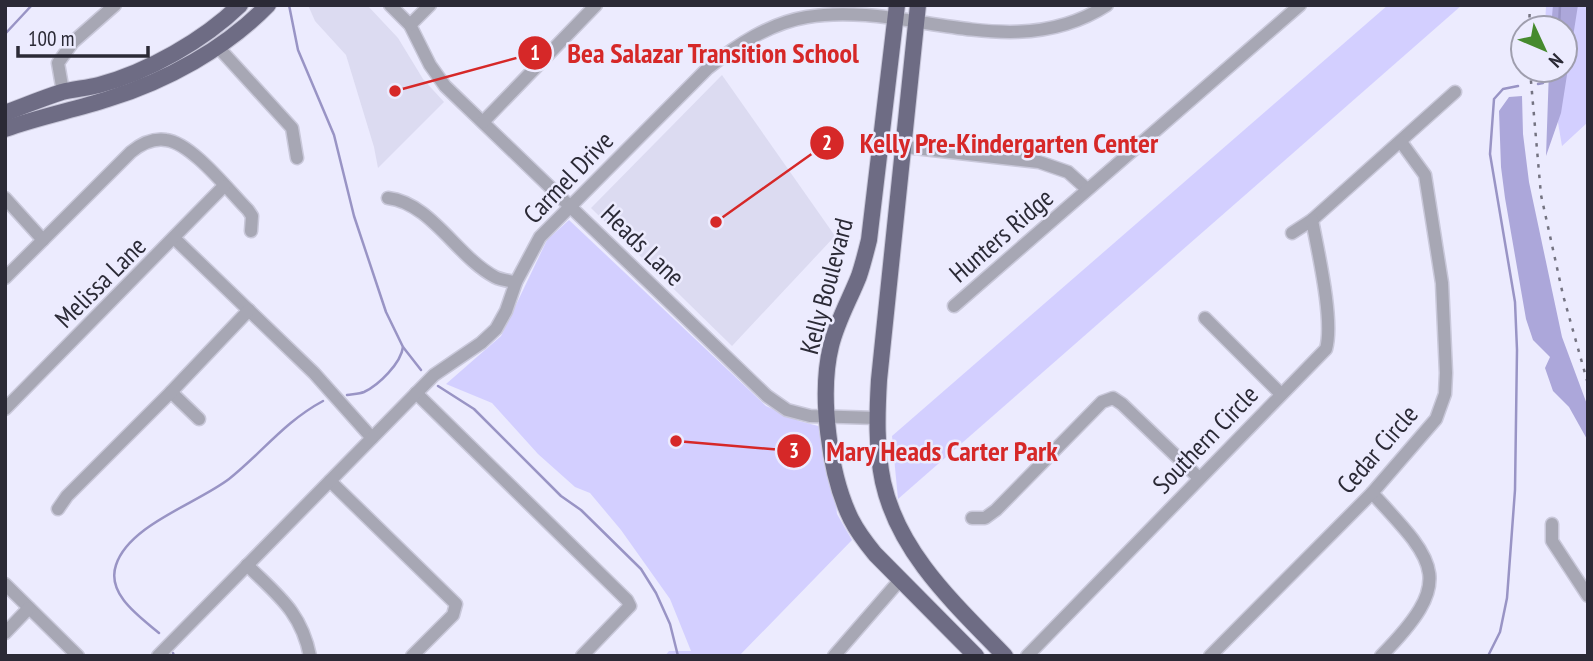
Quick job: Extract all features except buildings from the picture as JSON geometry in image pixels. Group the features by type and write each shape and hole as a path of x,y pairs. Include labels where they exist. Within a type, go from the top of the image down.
{"main road":[{"path":"5,113 63,92 100,85 129,75 203,36 240,5"},
{"path":"5,129 136,89 166,76 218,47 268,5"},
{"name":"Kelly Boulevard","path":"918,5 884,317 877,418 879,457 883,484 903,534 935,582 1005,656"},
{"name":"Kelly Boulevard","path":"896,13 869,240 859,275 831,347 826,387 826,417 836,474 851,518 875,554 976,656"}],"street":[{"path":"63,92 58,63 73,43 115,5"},
{"name":"Heads Lane","path":"390,5 410,25 430,65 445,86 767,396 787,410 826,417 877,418"},
{"path":"410,25 430,5"},
{"path":"483,122 596,5"},
{"name":"Carmel Drive","path":"158,656 434,375 481,343 496,329 506,311 516,282 540,237 708,68 732,49 779,24 807,17 896,13 916,23 950,28 1025,32 1046,30 1077,21 1107,5"},
{"name":"Hunters Ridge","path":"954,306 1300,5"},
{"path":"218,47 292,128 297,158"},
{"path":"1292,233 1312,220 1455,92"},
{"path":"5,278 131,152 140,145 153,141 167,140 188,149 252,216 251,231"},
{"name":"Cedar Circle","path":"1210,656 1372,493 1425,435 1436,419 1445,394 1444,306 1425,176 1401,142"},
{"path":"879,144 1039,162 1068,172 1087,189"},
{"name":"Melissa Lane","path":"5,409 225,186"},
{"path":"5,198 43,240"},
{"path":"388,198 402,199 414,206 496,278 516,282"},
{"name":"Southern Circle","path":"1027,656 1326,349 1323,284 1312,220"},
{"path":"175,239 314,373 372,438"},
{"path":"58,509 67,496 172,392 249,310"},
{"path":"1205,318 1281,394"},
{"path":"172,392 199,419"},
{"path":"416,393 627,600 630,606 582,656"},
{"path":"972,518 985,518 996,510 1102,402 1113,398 1199,478"},
{"path":"330,481 456,604 453,615 412,656"},
{"path":"1372,493 1423,551 1430,579 1423,607 1381,656"},
{"path":"1552,524 1552,541 1588,596"},
{"path":"247,565 292,609 301,626 310,656"},
{"path":"834,656 900,580"},
{"path":"5,584 78,656"},
{"path":"5,633 29,608"}],"shaded area":[{"path":"308,5 367,5 398,38 423,79 444,102 378,168 346,55 315,21"},
{"path":"1388,5 1462,5 898,499 892,436"},
{"path":"1546,5 1588,5 1588,122 1562,146 1551,84 1579,84 1579,14 1546,14"},
{"path":"1553,5 1578,5 1577,14 1552,14"},
{"path":"722,75 835,236 732,346 591,208"},
{"path":"1549,84 1566,84 1561,113 1546,156"},
{"path":"1522,96 1529,182 1562,337 1588,407 1588,441 1569,407 1553,391 1545,368 1550,357 1533,340 1526,319 1505,198 1499,111 1509,97"},
{"path":"569,220 766,406 799,421 822,427 841,498 836,504 837,514 852,540 739,656 665,656 669,651 691,651 670,599 621,530 590,493 575,487 538,454 492,403 446,384 501,336 547,240"}],"waterway":[{"path":"5,34 32,5"},
{"path":"289,5 298,50 334,135 354,216 386,312 403,347 421,370"},
{"path":"1560,5 1560,14"},
{"path":"1488,656 1500,632 1507,598 1515,490 1517,350 1515,302 1490,154 1494,99 1503,89 1518,86"},
{"path":"347,395 364,392 382,379 398,360 403,347"},
{"path":"438,386 474,409 561,496 581,510 641,569 670,624 678,656"},
{"path":"159,633 127,604 116,586 116,565 123,551 134,538 165,516 229,479 285,428 323,401"}],"railway":[{"path":"1530,5 1530,14"},
{"path":"1531,84 1541,195 1563,295 1588,384"}],"place":[{"name":"Bea Salazar Transition School","path":"395,91"},
{"name":"Kelly Pre-Kindergarten Center","path":"716,222"},
{"name":"Mary Heads Carter Park","path":"676,441"}]}
